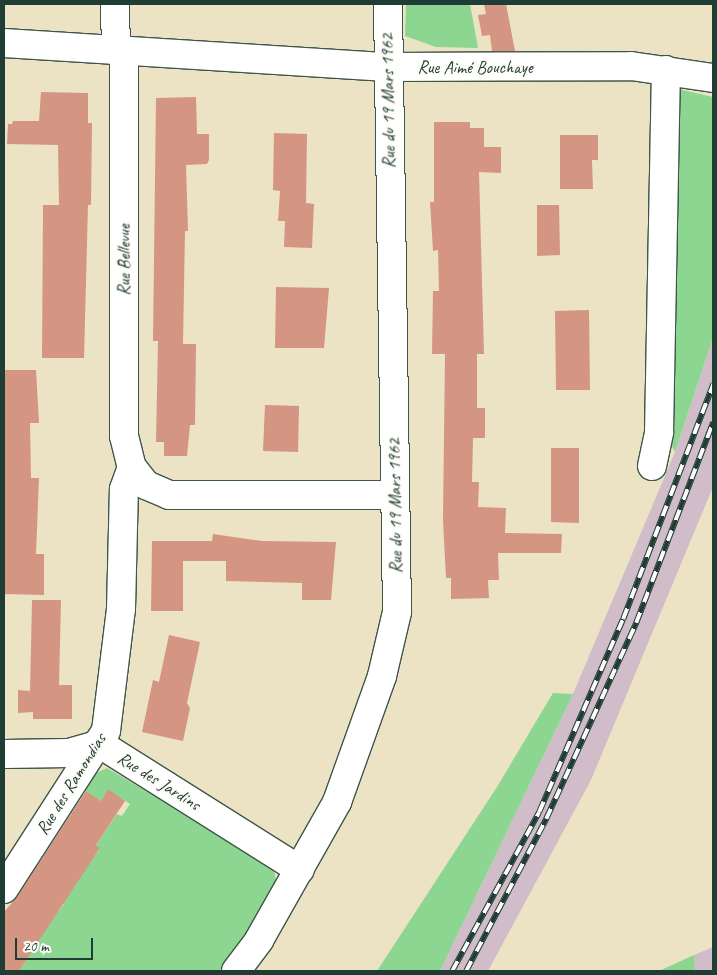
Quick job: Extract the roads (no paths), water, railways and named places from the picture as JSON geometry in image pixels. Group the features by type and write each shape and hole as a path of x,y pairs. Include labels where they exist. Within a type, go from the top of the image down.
{"street":[{"path":"115,4 120,51"},
{"name":"Rue du 19 Mars 1962","path":"236,971 259,940 337,802 382,676 397,612 387,67 388,4"},
{"name":"Rue Aimé Bouchaye","path":"4,43 387,67 631,66 713,78"},
{"name":"Rue Bellevue","path":"120,51 124,436 132,468 146,485 169,495 395,495"},
{"path":"652,466 658,432 666,70"},
{"name":"Rue des Ramondias","path":"4,889 100,744 106,731 121,610 121,519 124,489 132,468"},
{"name":"Rue des Jardins","path":"4,754 69,753 100,744 300,870"}],"railway":[{"path":"452,971 539,812 623,619 713,384"},
{"path":"466,971 546,819 636,623 713,422"}]}
